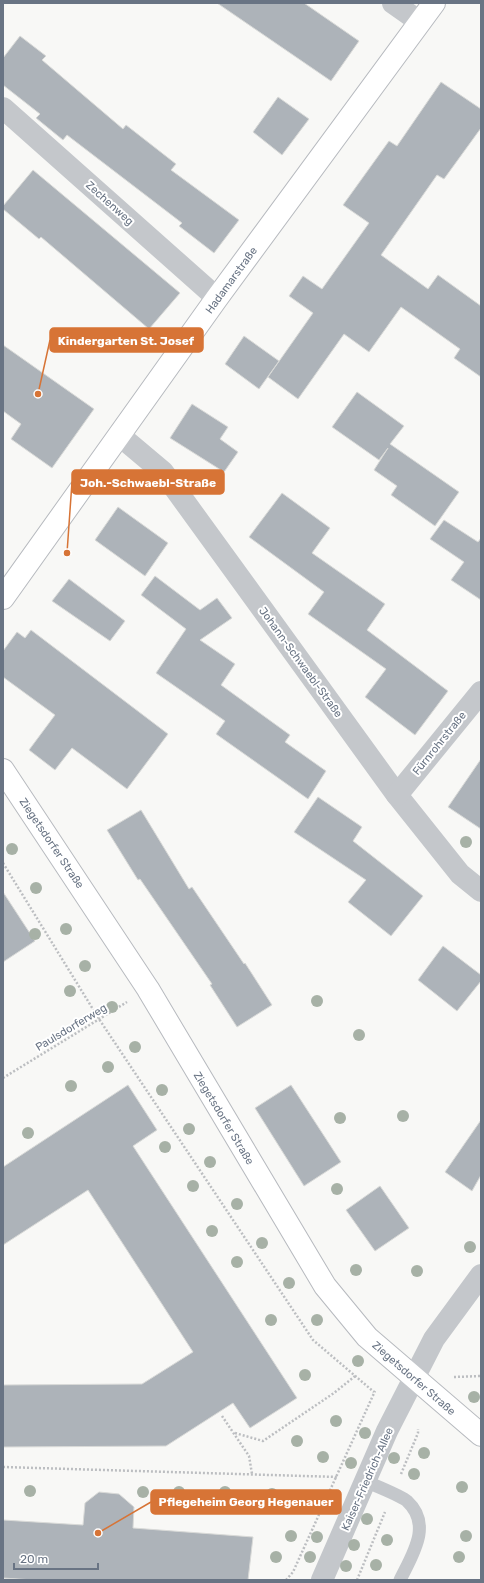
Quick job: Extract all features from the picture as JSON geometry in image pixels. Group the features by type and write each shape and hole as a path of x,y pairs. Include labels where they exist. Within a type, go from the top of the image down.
{"street":[{"path":"393,3 420,22"},
{"name":"Hadamarstraße","path":"3,598 217,298 434,3"},
{"name":"Zechenweg","path":"3,108 217,298"},
{"name":"Johann-Schwaebl-Straße","path":"119,434 163,472 397,795 460,874 481,891"},
{"name":"Fürnrohrstraße","path":"397,795 481,692"},
{"name":"Ziegetsdorfer Straße","path":"3,770 148,989 325,1286 367,1337 481,1435"},
{"name":"Kaiser-Friedrich-Allee","path":"322,1580 387,1431 434,1339 481,1275"}],"lane":[{"path":"365,1481 407,1501 419,1518 419,1540 400,1580"}],"path":[{"path":"3,863 99,1019 313,1340 374,1392 293,1572 286,1580"},
{"name":"Paulsdorferweg","path":"3,1078 148,989"},
{"path":"234,1434 263,1441 334,1393 355,1376"},
{"path":"222,1416 249,1456 252,1474"},
{"path":"3,1467 336,1477 365,1481"}],"building":[{"path":"217,3 304,3 359,41 331,81"},
{"path":"20,36 46,56 42,60 123,129 126,125 176,164 171,170 239,220 214,253 179,226 182,223 67,135 63,140 36,118 40,114 3,85 3,58"},
{"path":"441,82 481,109 481,128 444,179 437,175 381,255 428,289 438,275 481,306 481,377 454,358 460,349 401,307 369,352 344,334 298,399 268,377 313,313 289,296 303,276 322,289 369,223 343,205 389,141 397,146"},
{"path":"278,97 309,119 282,155 253,132"},
{"path":"33,170 180,293 149,329 41,237 39,239 3,209 3,206"},
{"path":"244,336 279,361 259,389 225,364"},
{"path":"3,345 94,409 52,468 11,439 21,424 3,411"},
{"path":"357,392 404,426 390,444 459,492 435,526 391,495 397,486 374,470 388,448 379,460 332,427"},
{"path":"192,404 228,427 220,439 238,452 224,472 170,438"},
{"path":"282,493 330,528 312,553 385,604 367,630 448,691 415,735 365,697 386,669 308,614 324,592 249,537"},
{"path":"118,507 168,543 145,576 95,540"},
{"path":"444,520 478,542 481,538 481,600 451,580 464,562 430,539"},
{"path":"155,576 200,610 217,598 232,618 200,640 235,664 221,685 290,735 285,742 326,771 308,799 216,734 225,721 156,673 186,629 141,595"},
{"path":"69,579 125,621 110,641 52,601"},
{"path":"31,630 168,734 127,789 72,748 55,770 29,750 55,715 3,677 3,651 17,632 25,638"},
{"path":"481,759 481,829 448,807"},
{"path":"318,797 362,827 353,841 423,896 391,936 348,902 366,880 294,832"},
{"path":"141,810 189,889 192,887 244,964 245,963 272,1005 237,1027 210,985 212,984 140,879 138,880 107,830"},
{"path":"3,892 35,941 3,962"},
{"path":"443,946 481,975 481,981 457,1011 418,980"},
{"path":"128,1085 157,1130 133,1146 297,1398 250,1428 233,1403 166,1446 3,1447 3,1385 142,1384 193,1352 88,1190 3,1245 3,1167"},
{"path":"291,1085 341,1162 304,1186 255,1108"},
{"path":"481,1120 481,1175 472,1191 445,1172"},
{"path":"380,1186 409,1228 375,1251 346,1210"},
{"path":"99,1492 119,1494 134,1507 133,1528 253,1537 248,1580 34,1580 3,1578 3,1520 83,1525 85,1503"}],"place":[{"name":"Kindergarten St. Josef","path":"38,394"},
{"name":"Joh.-Schwaebl-Straße","path":"67,553"},
{"name":"Pflegeheim Georg Hegenauer","path":"98,1533"}]}
